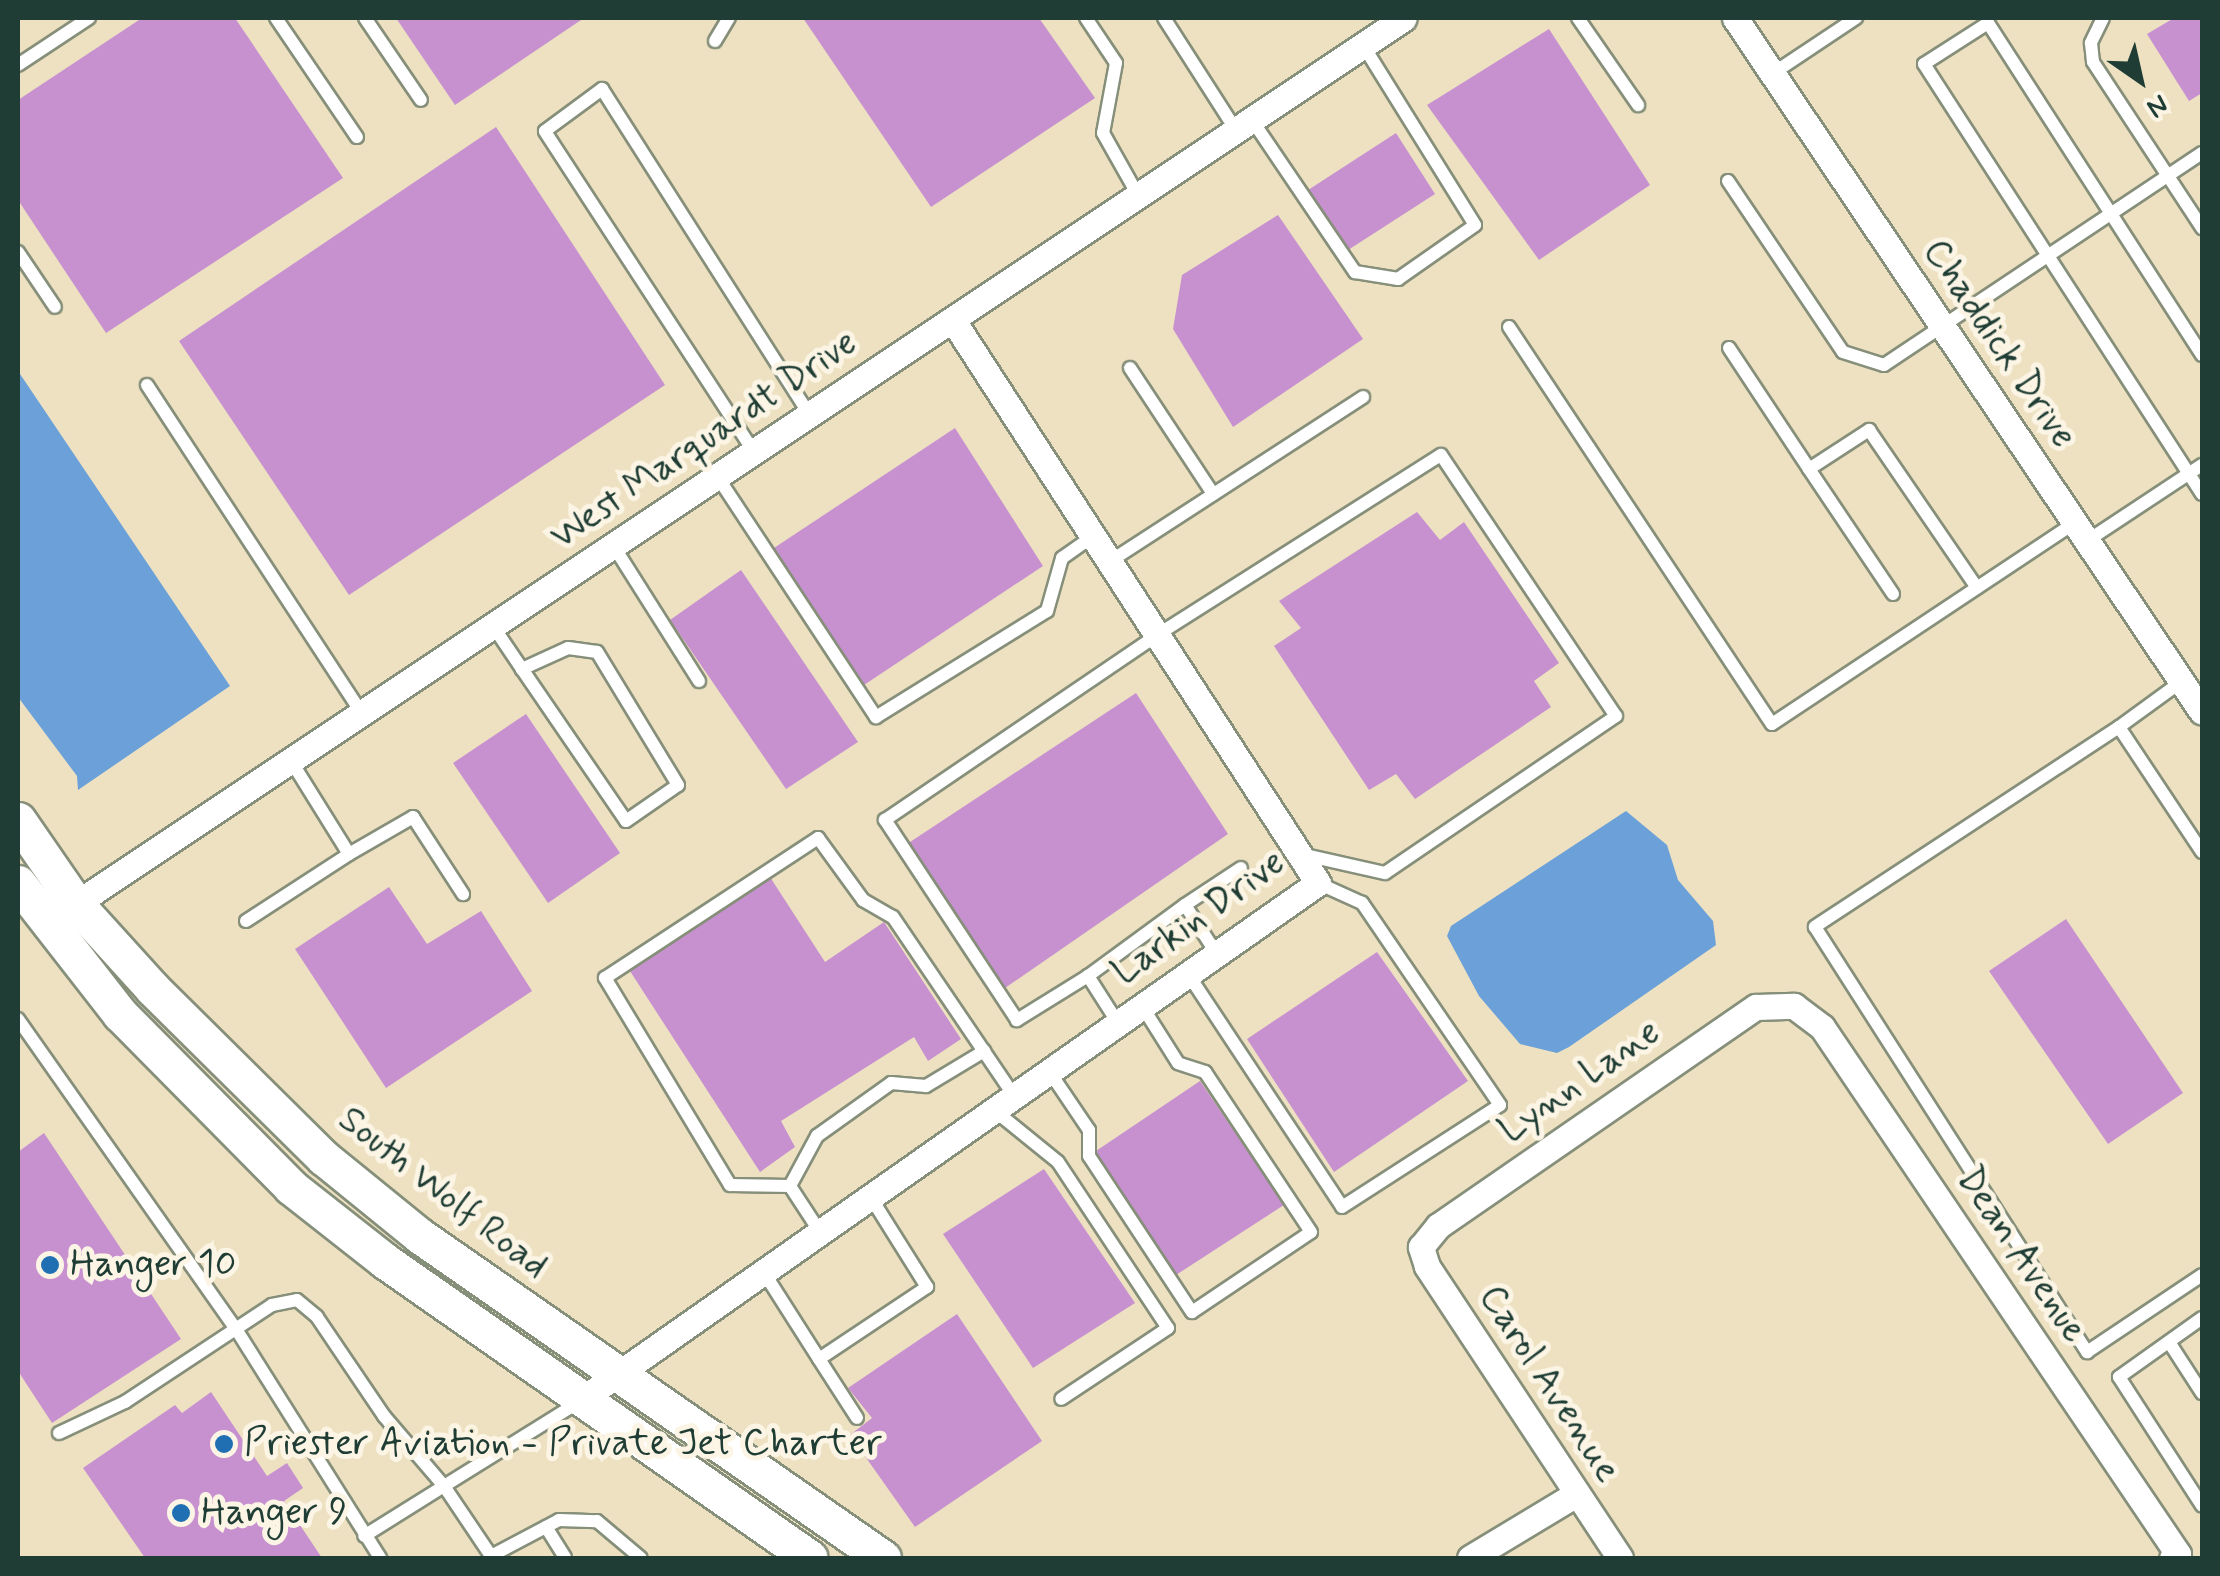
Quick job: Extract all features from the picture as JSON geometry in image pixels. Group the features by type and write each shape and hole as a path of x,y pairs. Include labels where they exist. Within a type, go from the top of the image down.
{"main road":[{"name":"South Wolf Road","path":"18,820 76,904 231,1070 324,1158 420,1236 883,1558"},
{"path":"18,883 46,924 120,1014 290,1186 581,1400 810,1558"}],"street":[{"name":"West Marquardt Drive","path":"46,924 1404,18"},
{"name":"Chaddick Drive","path":"1735,18 1942,328 2195,695"},
{"name":"Larkin Drive","path":"581,1400 1318,883 952,320"},
{"name":"Lynn Lane","path":"1421,1247 1438,1226 1756,1007 1794,1006"},
{"name":"Dean Avenue","path":"1794,1006 1822,1027 2175,1556"},
{"name":"Carol Avenue","path":"1421,1247 1427,1266 1620,1558"},
{"path":"1470,1558 1576,1494"}],"lane":[{"path":"18,65 89,18"},
{"path":"276,18 357,137"},
{"path":"365,18 421,100"},
{"path":"716,41 729,18"},
{"path":"1086,18 1116,63 1103,132 1138,195"},
{"path":"1164,18 1355,272 1398,279 1475,225 1363,45"},
{"path":"1578,18 1638,105"},
{"path":"1772,74 1856,18"},
{"path":"2104,18 2091,43 2093,62 2202,228"},
{"path":"2202,356 1988,23 1924,64 2202,494"},
{"path":"754,452 545,132 602,89 810,415"},
{"path":"1728,181 1843,352 1884,365 2202,153"},
{"path":"18,252 55,307"},
{"path":"1509,327 1772,724 1976,588 2202,464"},
{"path":"1729,348 1893,594"},
{"path":"1130,368 1213,494"},
{"path":"147,384 362,713"},
{"path":"1109,562 1363,397"},
{"path":"1810,468 1869,430 1976,588"},
{"path":"1241,868 1088,976 1017,1020 886,820 1157,634 1441,456 1616,716 1385,873 1300,854"},
{"path":"717,476 876,716 1047,611 1062,558 1093,536"},
{"path":"614,545 699,681"},
{"path":"493,626 522,669 626,821 678,785 596,652 568,648 522,669"},
{"path":"2195,695 2119,727 1815,928 2087,1352 2202,1275"},
{"path":"2119,727 2202,852"},
{"path":"290,760 349,854"},
{"path":"246,922 412,817 464,894"},
{"path":"790,1186 730,1185 605,978 818,838 863,900 894,917 984,1052 1004,1103 1058,1162 1168,1328 1061,1399"},
{"path":"1188,974 1342,1206 1500,1105 1362,903 1318,883"},
{"path":"1185,905 1217,954"},
{"path":"1088,976 1118,1022"},
{"path":"1049,1071 1089,1130 1089,1156 1192,1312 1310,1232 1205,1072 1178,1063 1142,1006"},
{"path":"18,1019 236,1329 380,1558"},
{"path":"790,1186 816,1136 891,1082 926,1086 984,1052"},
{"path":"790,1186 820,1232"},
{"path":"819,1359 926,1287 870,1196"},
{"path":"763,1272 857,1418"},
{"path":"59,1433 124,1402 272,1305 297,1300 318,1317 384,1416 444,1486 491,1558 559,1520 597,1521 641,1558"},
{"path":"2202,1318 2119,1377 2202,1506"},
{"path":"2169,1342 2202,1393"},
{"path":"364,1536 581,1400"},
{"path":"546,1527 565,1558"}],"water":[{"path":"18,371 230,686 78,790 77,776 18,697"},
{"path":"1626,811 1667,845 1678,880 1713,921 1716,945 1569,1047 1557,1053 1520,1044 1479,996 1447,936 1451,926"}],"building":[{"path":"142,18 235,18 343,178 106,333 18,200 18,100"},
{"path":"396,18 584,18 455,105"},
{"path":"803,18 1039,18 1095,98 931,207"},
{"path":"2174,18 2202,18 2202,93 2189,101 2147,34"},
{"path":"1549,29 1650,185 1539,260 1427,105"},
{"path":"496,127 665,385 349,595 179,341"},
{"path":"1396,133 1435,194 1345,252 1305,192"},
{"path":"1278,215 1363,339 1233,427 1173,329 1182,275"},
{"path":"955,428 1043,566 864,685 774,548"},
{"path":"1417,512 1440,540 1464,522 1559,663 1534,681 1551,707 1415,799 1396,774 1369,790 1274,646 1301,628 1279,601"},
{"path":"741,570 858,742 786,789 670,620"},
{"path":"1136,693 1228,834 1005,988 907,844"},
{"path":"526,714 620,853 548,903 453,763"},
{"path":"770,877 825,962 884,922 961,1039 928,1061 914,1037 781,1121 795,1147 760,1172 628,968"},
{"path":"389,887 427,944 481,911 532,991 386,1088 295,949"},
{"path":"2066,919 2183,1093 2108,1144 1989,971"},
{"path":"1377,952 1468,1081 1334,1172 1247,1039"},
{"path":"1200,1081 1284,1205 1176,1275 1093,1153"},
{"name":"Hanger 10","path":"44,1133 181,1339 52,1423 18,1371 18,1152"},
{"path":"1044,1169 1135,1303 1033,1368 943,1234"},
{"path":"957,1314 1042,1441 915,1527 850,1435 872,1418 848,1388"},
{"name":"Hanger 9","path":"211,1392 267,1476 287,1463 303,1488 284,1501 322,1558 145,1558 83,1468 175,1405 182,1413"}],"place":[{"name":"Hanger 10","path":"50,1265"},
{"name":"Priester Aviation - Private Jet Charter","path":"224,1444"},
{"name":"Hanger 9","path":"181,1513"}]}
